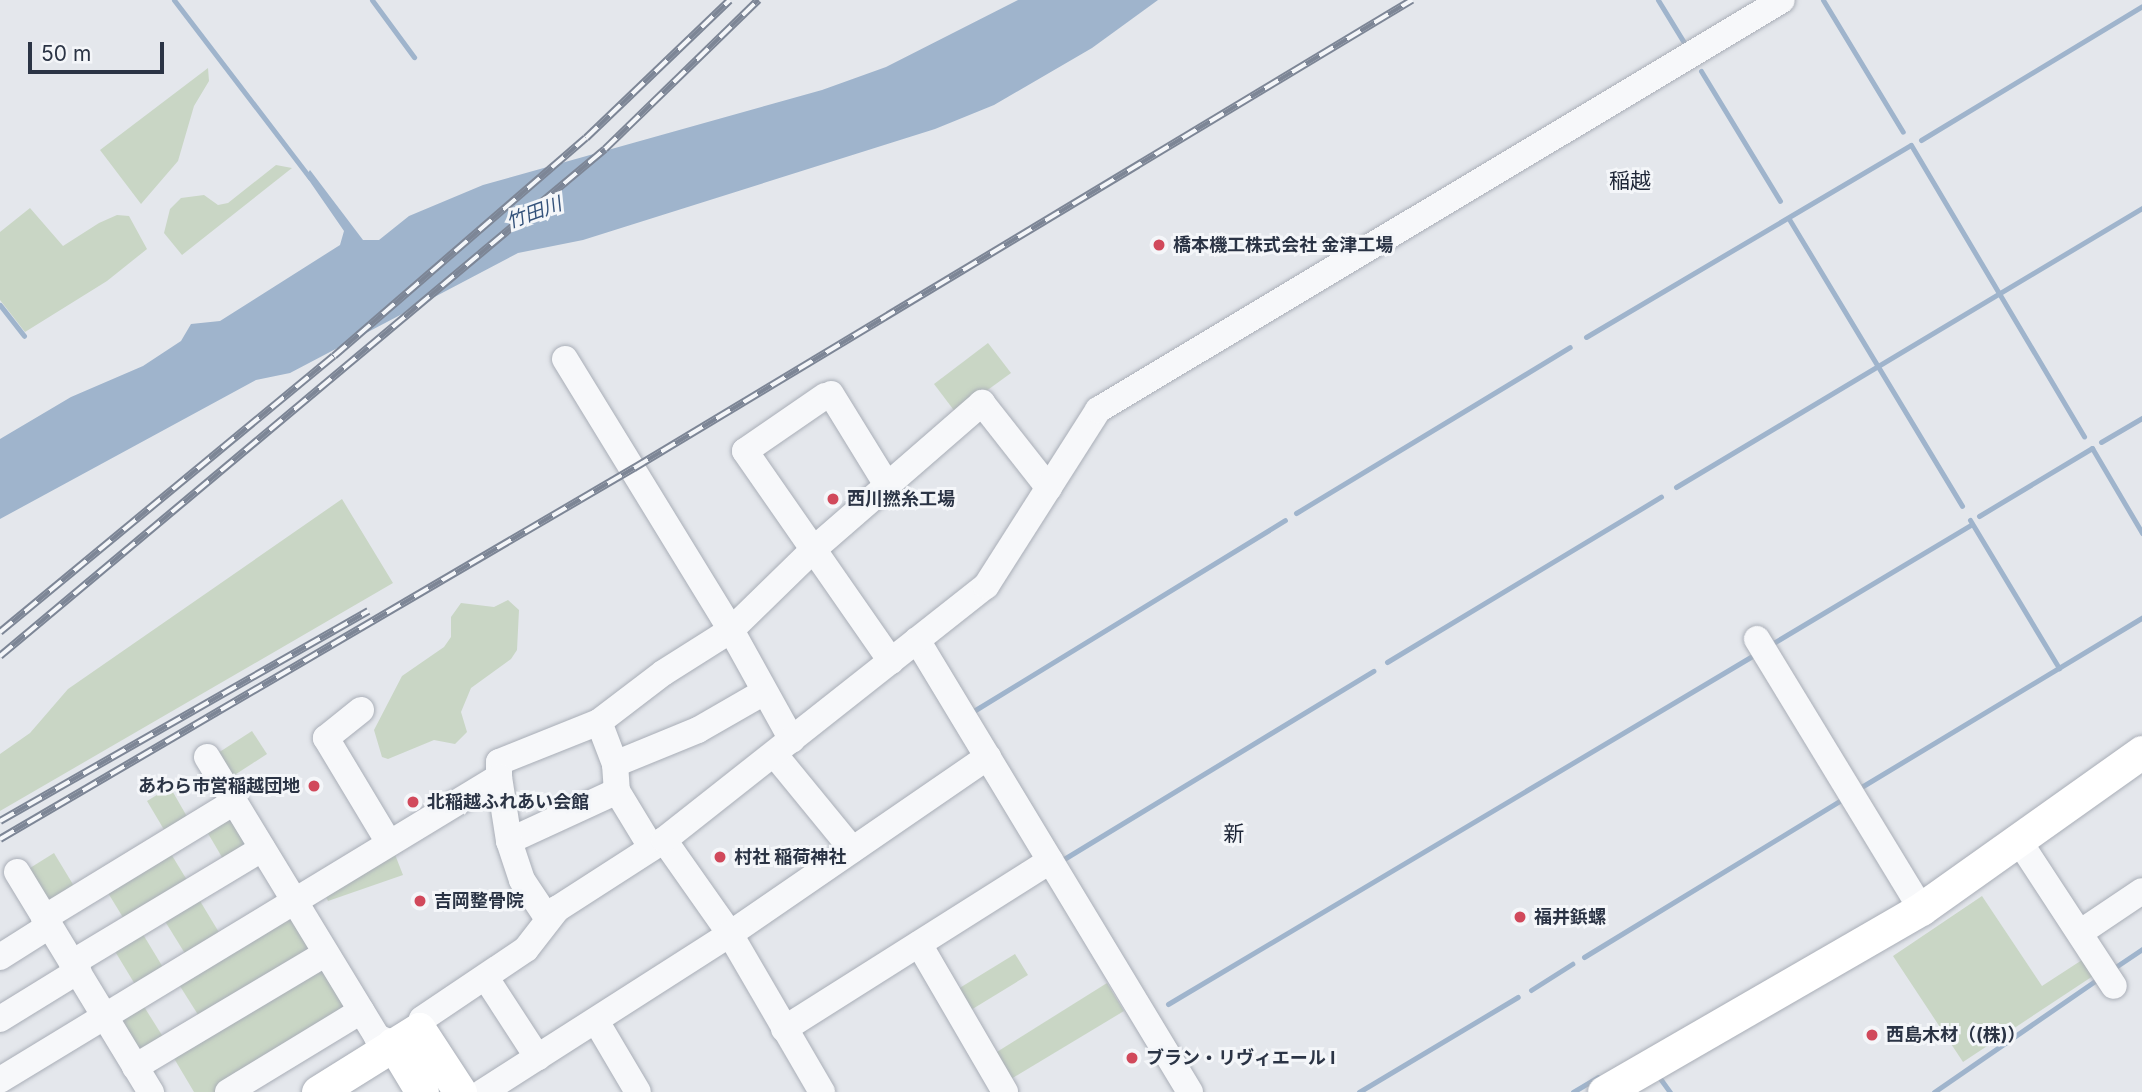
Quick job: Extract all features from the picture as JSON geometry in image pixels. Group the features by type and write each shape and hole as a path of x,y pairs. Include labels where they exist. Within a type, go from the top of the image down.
{"main road":[{"path":"1604,1092 1921,909 2142,752"},
{"path":"318,1092 406,1037"},
{"path":"406,1037 422,1092"},
{"path":"406,1037 460,1092"}],"street":[{"path":"207,757 377,1037 406,1037 422,1019 526,949 548,919 657,844 986,586 1098,411 1782,0"},
{"path":"565,359 731,630 764,692 783,747 852,849"},
{"path":"887,485 828,395 745,451 891,661"},
{"path":"548,919 522,880 509,841 499,762 599,722 663,673 731,630 814,549 982,403 1049,488"},
{"path":"1757,639 1921,909"},
{"path":"917,640 1190,1092"},
{"path":"615,764 698,730 764,692"},
{"path":"361,710 326,738 388,841"},
{"path":"599,722 615,764 617,791 730,934 821,1092"},
{"path":"484,1092 730,934 988,757"},
{"path":"0,1080 388,841 499,777"},
{"path":"509,841 617,791"},
{"path":"0,957 47,922 234,802"},
{"path":"2019,841 2114,986"},
{"path":"0,1019 75,967 262,849"},
{"path":"784,1029 1050,861"},
{"path":"17,872 151,1092"},
{"path":"2081,932 2142,891"},
{"path":"919,944 1005,1092"},
{"path":"135,1068 326,953"},
{"path":"486,978 538,1058"},
{"path":"228,1092 361,1011"},
{"path":"596,1021 638,1092"}],"green space":[{"path":"208,68 209,81 194,106 178,161 141,204 100,150"},
{"path":"276,165 292,168 182,255 164,233 170,209 181,198 204,195 218,205 228,203"},
{"path":"30,208 63,246 99,223 117,215 129,216 147,249 107,281 25,332 0,300 0,232"},
{"path":"988,343 1011,373 956,413 934,384"},
{"path":"342,499 393,583 0,811 0,754 30,733 68,689"},
{"path":"508,600 519,610 517,650 511,659 471,688 461,712 467,732 455,744 434,740 388,759 382,757 374,730 402,676 444,647 451,637 451,617 461,603 494,607"},
{"path":"252,731 267,754 233,776 218,753"},
{"path":"170,787 189,820 166,833 147,801"},
{"path":"232,814 252,848 226,864 206,830"},
{"path":"168,849 190,885 127,924 105,888"},
{"path":"394,852 403,875 328,901 324,893"},
{"path":"54,853 77,891 46,911 22,873"},
{"path":"197,896 223,939 189,960 163,918"},
{"path":"1982,896 2042,986 2082,960 2093,976 1963,1062 1893,956"},
{"path":"293,915 315,952 202,1021 178,983"},
{"path":"141,931 167,974 139,991 113,948"},
{"path":"1015,954 1028,975 966,1013 953,992"},
{"path":"321,965 349,1011 215,1092 194,1092 172,1055"},
{"path":"1107,983 1124,1011 1006,1082 992,1055"},
{"path":"143,1005 165,1040 136,1058 114,1022"}],"water":[{"name":"竹田川","path":"1018,0 1158,0 1092,48 994,105 935,129 583,240 518,253 290,373 256,380 0,519 0,439 71,397 143,366 181,341 191,324 220,321 340,245 344,231 306,176 310,170 363,240 379,240 409,216 483,185 822,90 886,67"}],"waterway":[{"path":"174,0 310,178"},
{"path":"372,0 414,57"},
{"path":"1658,0 1685,44"},
{"path":"1823,0 1903,132"},
{"path":"1921,140 2142,6"},
{"path":"1701,71 1780,201"},
{"path":"1586,337 1911,145 2084,436"},
{"path":"1676,487 2142,208"},
{"path":"1789,219 1962,506"},
{"path":"0,305 24,336"},
{"path":"1296,513 1570,347"},
{"path":"2101,442 2142,418"},
{"path":"1979,516 2092,448 2142,533"},
{"path":"1387,662 1661,497"},
{"path":"972,712 1285,520"},
{"path":"1970,520 2059,668"},
{"path":"1770,645 1972,524"},
{"path":"1858,789 2142,618"},
{"path":"1168,1004 1754,655"},
{"path":"1059,862 1373,671"},
{"path":"1584,957 1841,800"},
{"path":"2114,968 2142,949"},
{"path":"1531,990 1572,964"},
{"path":"1934,1092 2098,979"},
{"path":"1359,1092 1518,997"},
{"path":"1573,1092 1598,1077"},
{"path":"1659,1077 1670,1092"}],"railway":[{"path":"0,632 334,356 586,138 730,0"},
{"path":"0,656 605,149 758,0"},
{"path":"0,839 634,468 1412,0"},
{"path":"0,821 368,611"}],"place":[{"name":"橋本機工株式会社 金津工場","path":"1159,245"},
{"name":"西川撚糸工場","path":"833,499"},
{"name":"あわら市営稲越団地","path":"314,786"},
{"name":"北稲越ふれあい会館","path":"413,802"},
{"name":"村社 稲荷神社","path":"720,857"},
{"name":"吉岡整骨院","path":"420,901"},
{"name":"福井鋲螺","path":"1520,917"},
{"name":"西島木材（(株)）","path":"1872,1035"},
{"name":"ブラン・リヴィエール Ⅰ","path":"1132,1058"}],"district":[{"name":"稲越","path":"1630,181"},
{"name":"新","path":"1234,834"}]}
